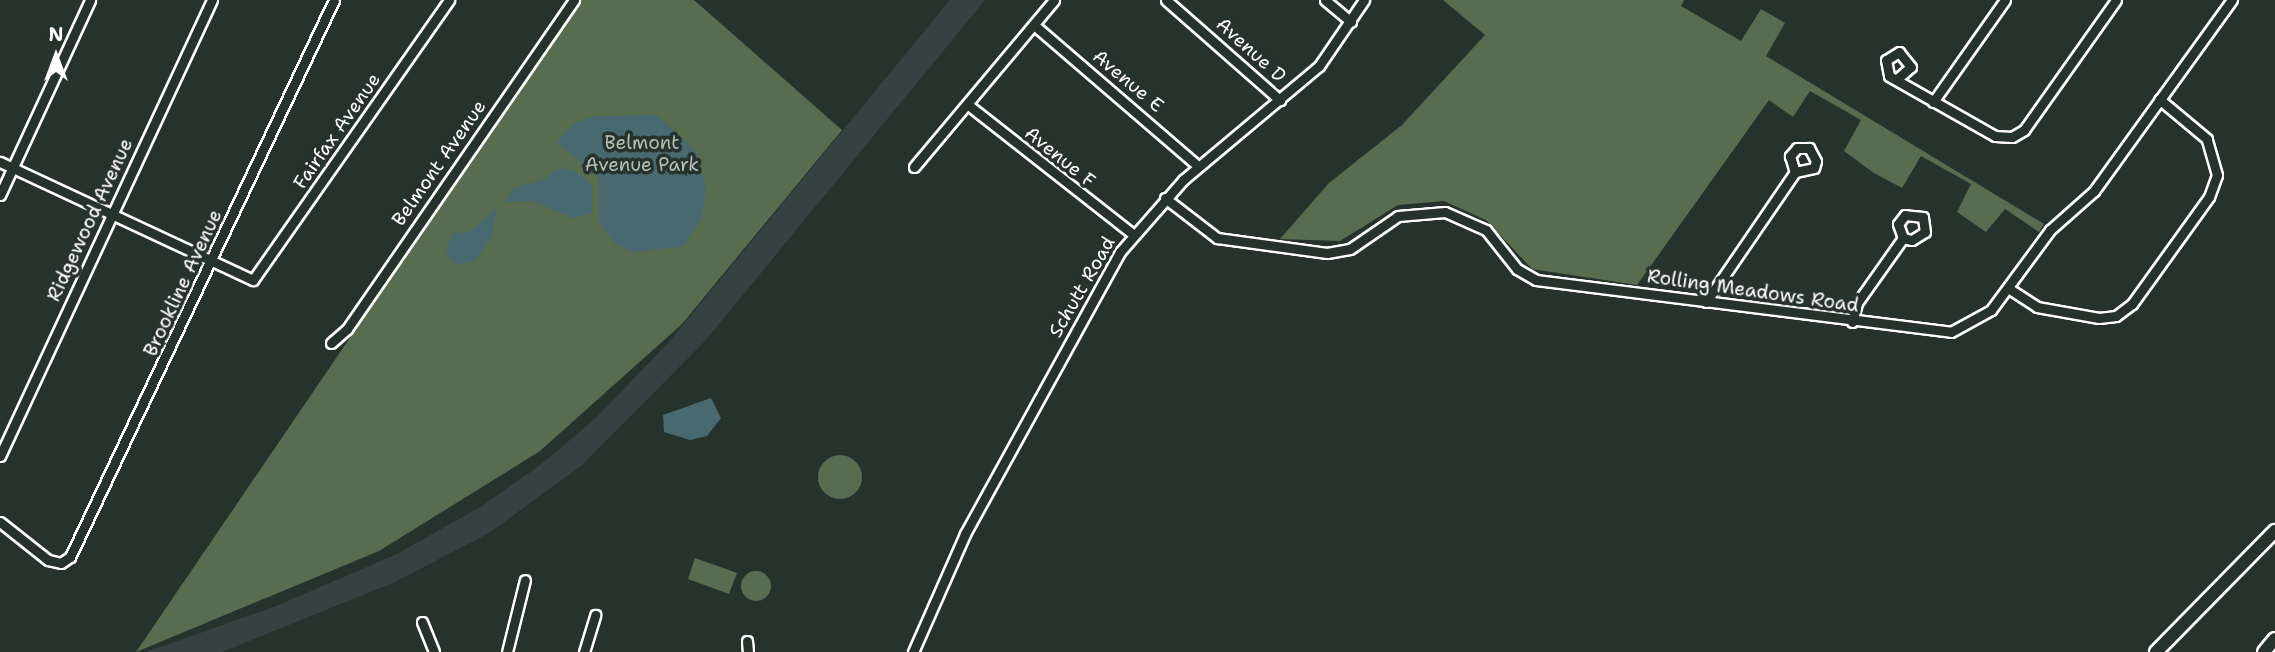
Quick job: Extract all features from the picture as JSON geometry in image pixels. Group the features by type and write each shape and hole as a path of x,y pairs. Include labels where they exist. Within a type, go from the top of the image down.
{"highway":[{"path":"2156,652 2275,531"},
{"path":"2264,652 2275,639"}],"street":[{"path":"0,195 90,0"},
{"name":"Ridgewood Avenue","path":"0,456 212,0"},
{"name":"Brookline Avenue","path":"0,522 48,560 61,563 70,557 213,264 334,0"},
{"name":"Fairfax Avenue","path":"213,264 253,279 449,0"},
{"name":"Belmont Avenue","path":"331,343 348,329 574,0"},
{"path":"914,167 1054,0"},
{"name":"Avenue D","path":"1166,0 1280,100"},
{"path":"1325,0 1351,22"},
{"name":"Schutt Road","path":"914,652 965,534 1133,234 1198,166 1319,66 1364,0"},
{"path":"1933,102 2005,0"},
{"path":"1897,79 1995,136 2016,136 2116,0"},
{"name":"Rolling Meadows Road","path":"1165,198 1217,238 1327,253 1350,249 1398,216 1445,212 1486,230 1517,269 1536,280 1852,322 1951,332 1984,317 2050,230 2100,183 2158,99 2232,0"},
{"name":"Avenue E","path":"1034,25 1198,166"},
{"path":"2008,288 2037,307 2099,318 2116,316 2132,304 2209,197 2217,175 2207,139 2158,99"},
{"name":"Avenue F","path":"967,104 1133,234"},
{"path":"0,162 213,264"},
{"path":"1706,302 1795,172"},
{"path":"1852,322 1857,303 1903,237"},
{"path":"507,652 525,580"},
{"path":"584,652 594,615"},
{"path":"422,622 435,652"},
{"path":"747,641 748,652"}],"shaded area":[{"path":"950,0 985,0 705,341 582,465 489,533 395,582 222,652 146,652 274,607 397,554 482,506 539,466 596,418 669,342"}],"green space":[{"name":"Belmont Avenue Park","path":"580,0 694,0 842,130 682,324 540,451 379,551 136,652"},
{"path":"1443,0 1684,0 1681,6 1741,41 1761,9 1785,23 1766,56 2044,224 2039,232 2005,209 1986,232 1957,212 1971,184 1921,156 1902,188 1874,173 1844,151 1861,120 1810,91 1793,117 1769,100 1637,285 1532,269 1486,220 1444,201 1398,205 1340,241 1280,239 1329,183 1402,125 1485,35"},
{"path":"840,455 855,462 862,477 855,492 840,499 825,492 818,477 825,462"},
{"path":"695,558 737,573 729,594 688,579"},
{"path":"756,571 767,575 771,586 767,597 756,601 745,597 741,586 745,575"}],"water":[{"path":"657,115 696,151 706,188 702,217 684,246 633,252 615,244 599,222 599,177 557,142 575,123 594,116"},
{"path":"555,169 572,169 592,185 592,213 572,218 533,201 505,202 513,188 545,179"},
{"path":"497,207 492,235 476,260 460,265 453,261 446,252 452,233 469,232"},
{"path":"711,398 721,418 707,436 690,440 664,432 663,415"}]}
